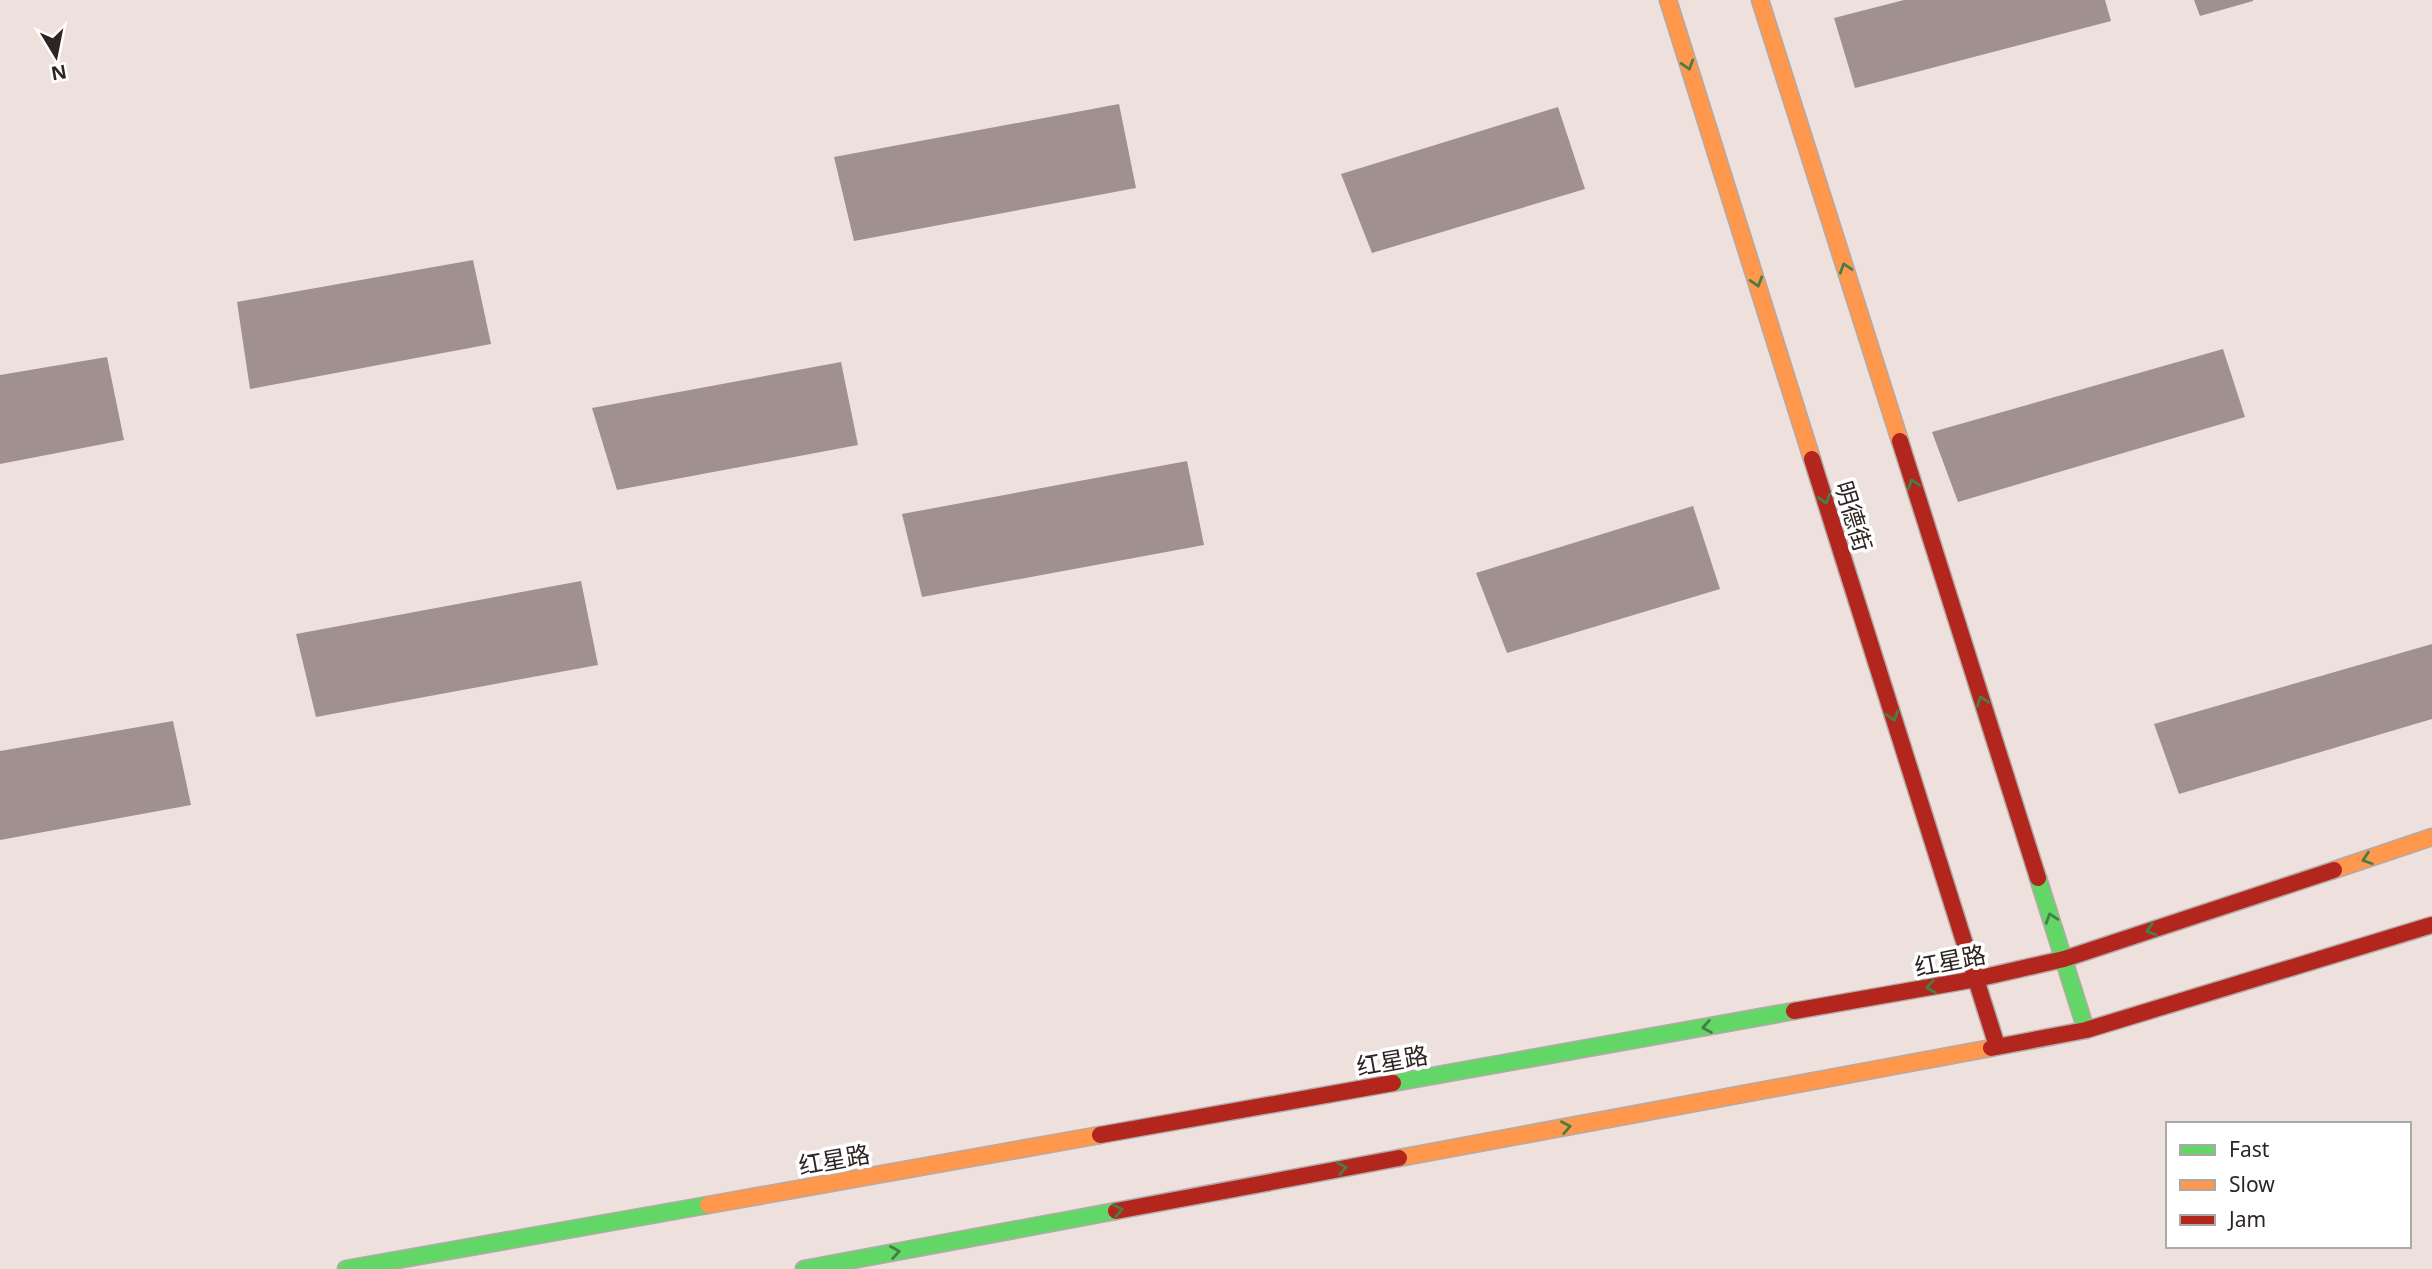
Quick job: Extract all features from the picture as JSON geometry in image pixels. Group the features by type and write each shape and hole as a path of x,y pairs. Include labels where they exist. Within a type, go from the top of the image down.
{"street":[{"name":"明德街","path":"1668,0 1997,1046"},
{"path":"1760,0 2085,1030"},
{"name":"红星路","path":"346,1269 1976,979 2064,959 2432,837"},
{"path":"804,1269 2085,1030 2432,925"}],"building":[{"path":"1904,0 2105,0 2111,21 1855,88 1834,18"},
{"path":"2194,0 2253,0 2253,1 2200,16"},
{"path":"1119,104 1136,188 854,241 834,157"},
{"path":"1558,107 1585,189 1372,253 1341,174"},
{"path":"473,260 491,344 250,389 237,302"},
{"path":"2223,349 2245,417 1958,502 1932,432"},
{"path":"107,357 124,440 0,464 0,375"},
{"path":"841,362 858,445 617,490 592,408"},
{"path":"1187,461 1204,545 922,597 902,514"},
{"path":"1693,506 1720,589 1507,653 1476,573"},
{"path":"581,581 598,665 316,717 296,634"},
{"path":"2432,644 2432,719 2179,794 2154,724"},
{"path":"173,721 191,805 0,840 0,751"}],"traffic: fast":[{"path":"2038,878 2086,1030"},
{"path":"1393,1083 1794,1011"},
{"path":"346,1269 708,1205"},
{"path":"804,1269 1116,1211"}],"traffic: slow":[{"path":"1668,0 1812,459"},
{"path":"1760,0 1900,441"},
{"path":"2334,870 2432,837"},
{"path":"1399,1158 1991,1048"},
{"path":"708,1205 1100,1135"}],"traffic: jam":[{"path":"1900,441 2038,878"},
{"path":"1812,459 1997,1046"},
{"path":"1794,1011 1976,979 2064,959 2334,870"},
{"path":"1991,1048 2086,1030 2432,925"},
{"path":"1100,1135 1393,1083"},
{"path":"1116,1211 1399,1158"}]}
